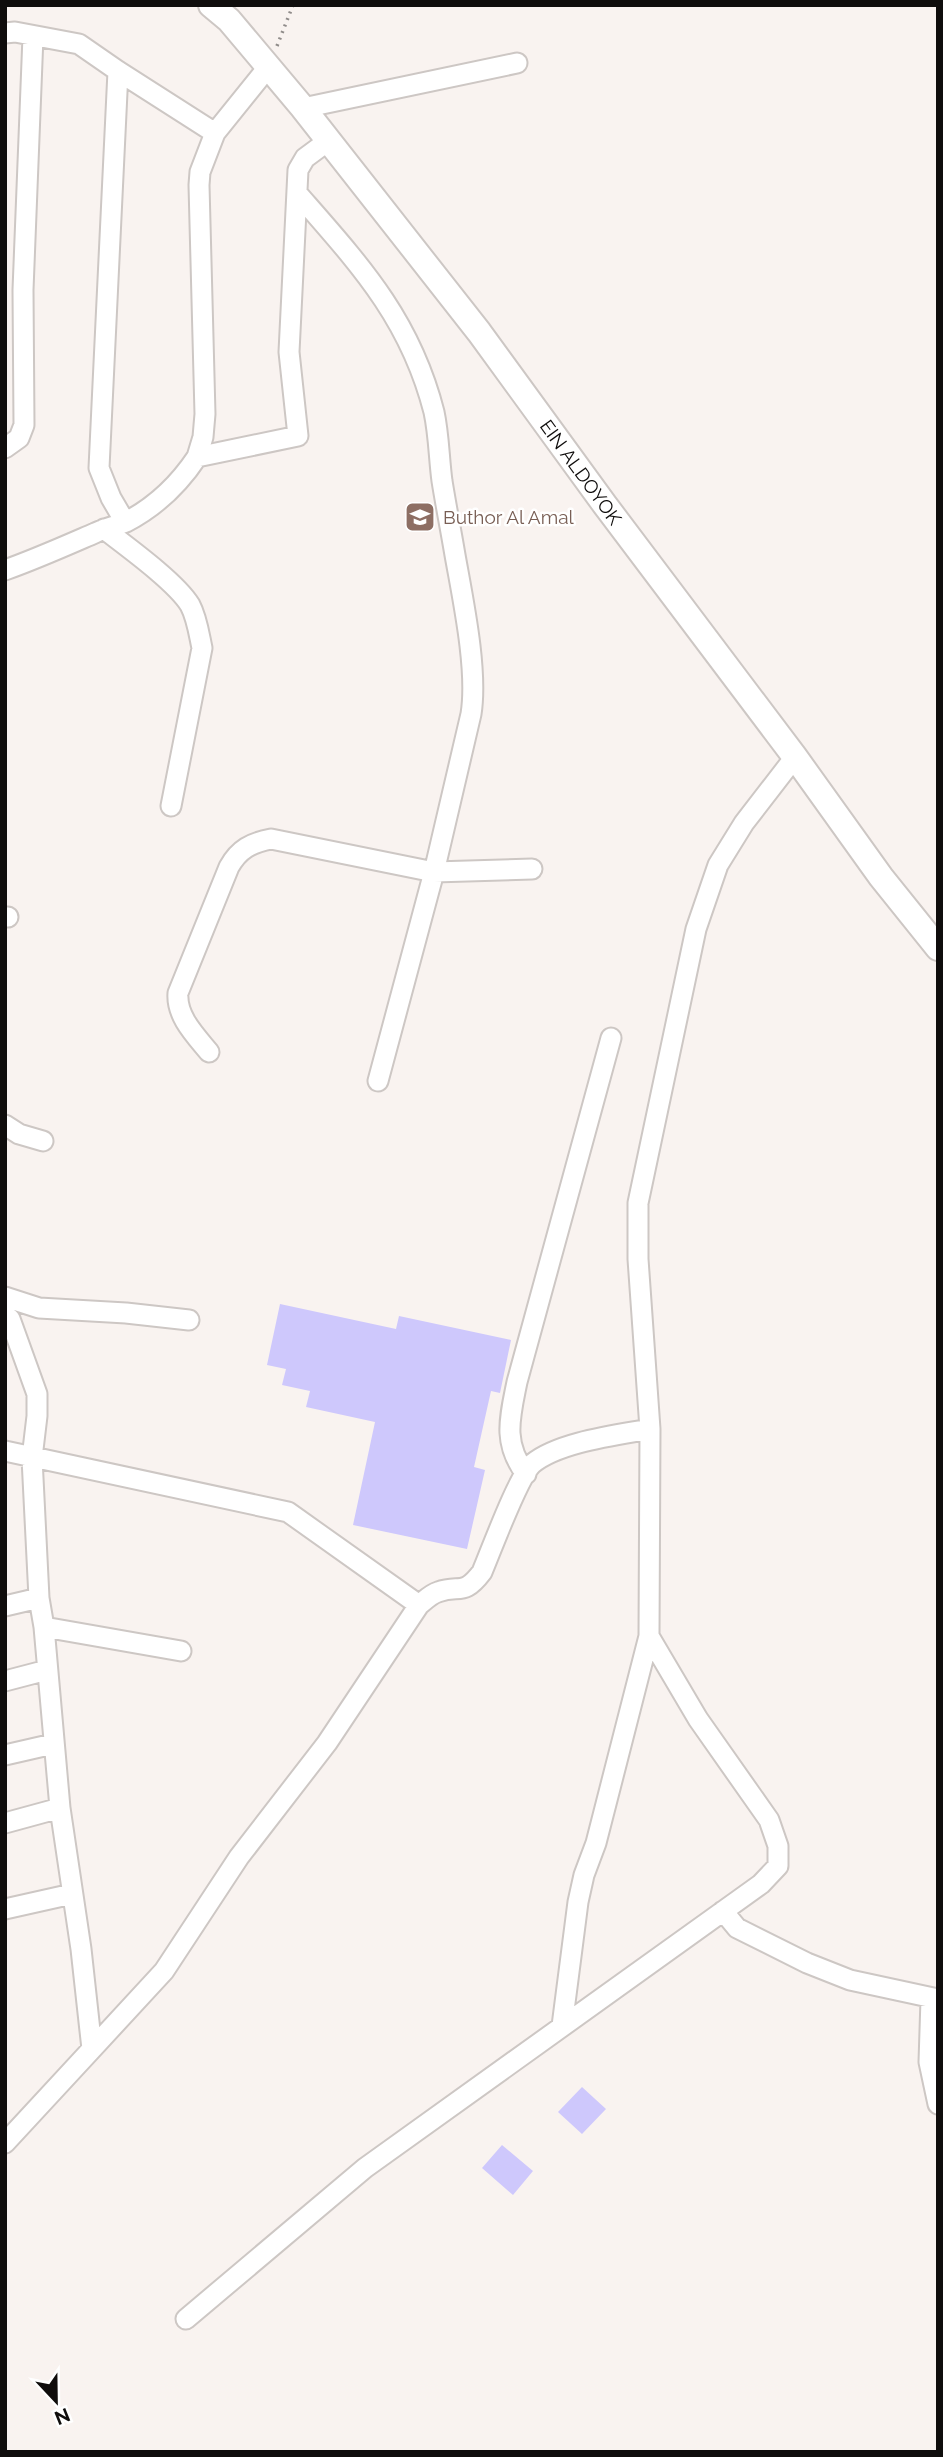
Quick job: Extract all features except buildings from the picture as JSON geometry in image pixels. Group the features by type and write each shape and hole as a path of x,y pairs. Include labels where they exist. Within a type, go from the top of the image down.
{"main road":[{"name":"EIN ALDOYOK","path":"211,5 229,20 269,66 479,332 881,877 938,948"}],"street":[{"path":"5,33 15,32 79,44 215,133"},
{"path":"5,448 19,438 24,425 23,302 33,36"},
{"path":"303,108 517,63"},
{"path":"5,570 46,556 125,522 181,481 197,457 203,437 205,414 200,172 215,133 269,66"},
{"path":"118,71 99,468 111,498 125,522"},
{"path":"197,457 298,436 289,352 298,170 305,158 328,141"},
{"path":"297,193 366,272 387,302 417,359 434,414 474,694 434,872 378,1081"},
{"path":"104,529 176,590 190,605 198,625 202,648 171,806"},
{"path":"562,2026 583,1875 596,1843 649,1636 650,1429 638,1259 638,1203 695,929 718,865 744,823 795,757"},
{"path":"209,1052 181,1014 177,1004 178,993 229,867 246,846 271,839 434,872 531,869"},
{"path":"526,1474 515,1460 510,1439 512,1404 611,1038"},
{"path":"5,1125 19,1134 43,1141"},
{"path":"5,1297 39,1308 126,1312 189,1320"},
{"path":"5,1315 10,1319 37,1394 32,1458 39,1598 44,1626 60,1808 81,1949 92,2049"},
{"path":"5,2143 164,1971 239,1857 327,1743 419,1605 438,1592 472,1585 482,1572 531,1465 568,1445 650,1429"},
{"path":"5,1451 288,1512 419,1605"},
{"path":"5,1606 39,1598"},
{"path":"44,1626 181,1651"},
{"path":"186,2319 365,2168 761,1884 778,1866 778,1846 769,1820 698,1719 649,1636"},
{"path":"5,1681 47,1670"},
{"path":"5,1755 53,1744"},
{"path":"5,1823 60,1808"},
{"path":"5,1909 72,1894"},
{"path":"723,1911 737,1928 807,1963 850,1980 935,1999 929,2062 938,2104"}],"path":[{"path":"269,66 293,5"}],"place":[{"name":"Buthor Al Amal","path":"420,517"}]}
